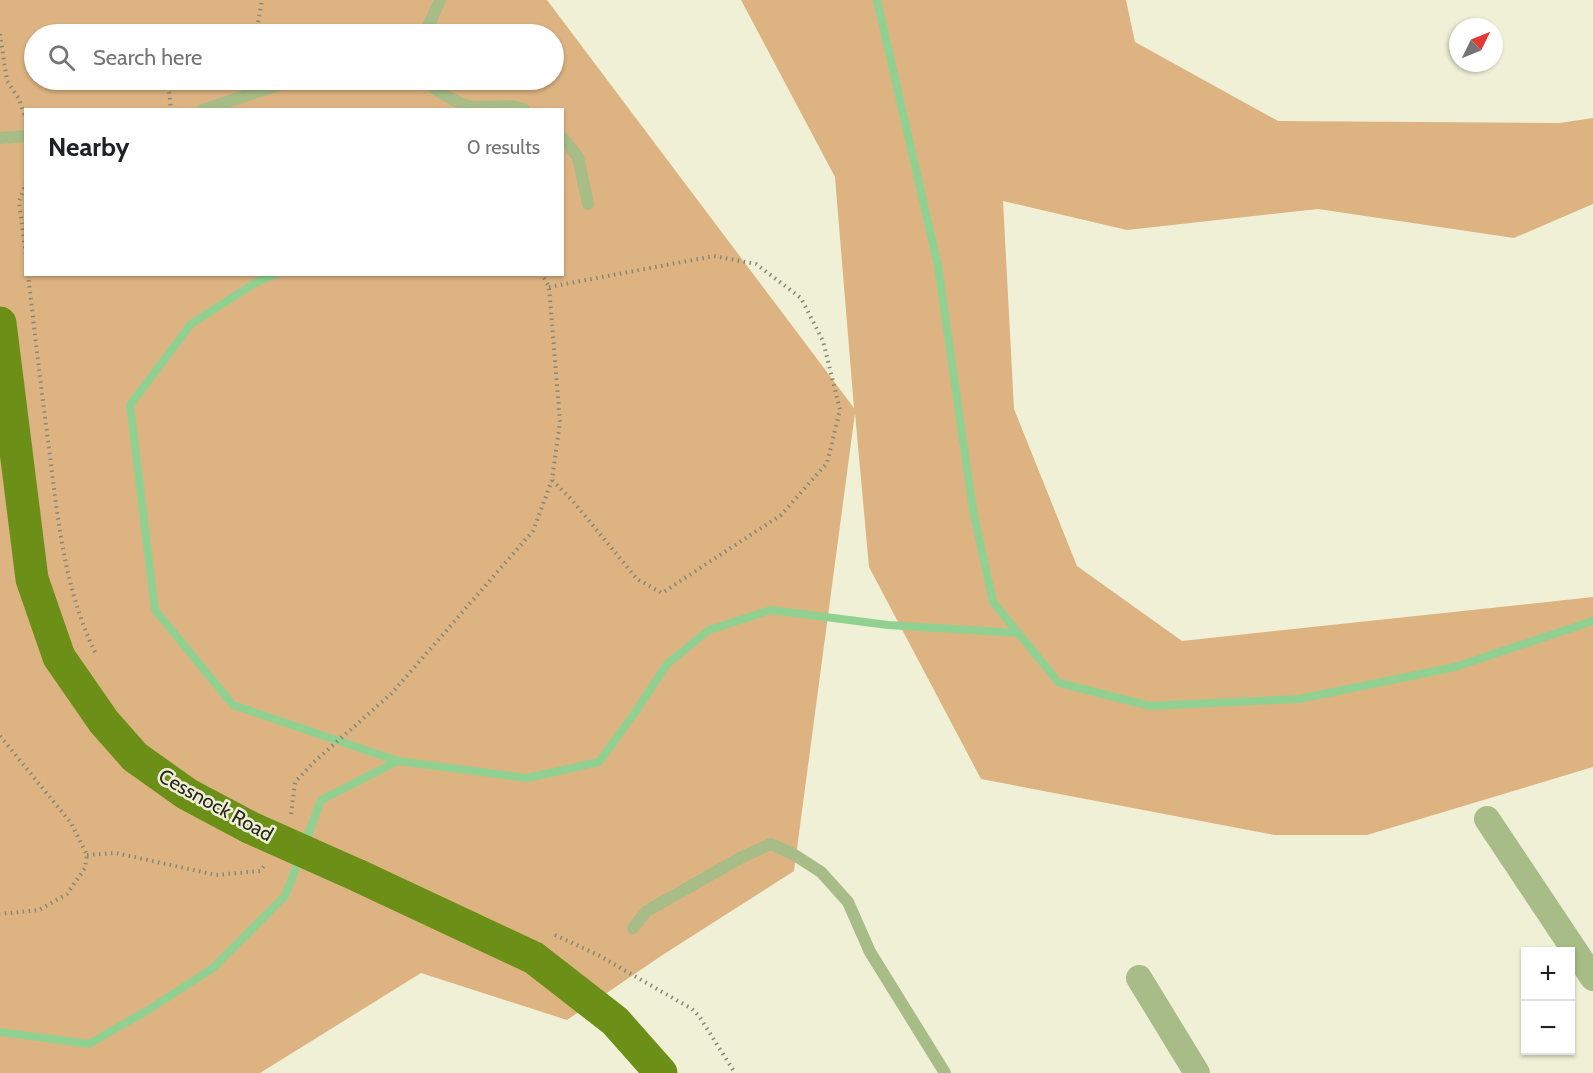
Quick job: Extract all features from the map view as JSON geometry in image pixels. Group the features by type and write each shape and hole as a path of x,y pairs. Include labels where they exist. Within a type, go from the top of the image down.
{"main road":[{"name":"Cessnock Road","path":"0,323 32,579 59,657 104,722 135,757 187,794 249,827 534,958 615,1021 661,1073"}],"street":[{"path":"1487,819 1593,978"},
{"path":"1139,978 1197,1073"}],"lane":[{"path":"429,24 440,0"},
{"path":"208,108 263,90"},
{"path":"436,90 470,107 517,106 521,108"},
{"path":"0,138 24,136"},
{"path":"564,140 578,157 588,204"},
{"path":"633,928 647,911 742,857 771,844 794,854 821,872 848,902 870,952 945,1073"}],"path":[{"path":"258,24 262,0"},
{"path":"0,34 7,81 19,99 24,117"},
{"path":"169,90 171,108"},
{"path":"24,188 19,202 24,241"},
{"path":"549,287 714,256 756,264 801,298 823,341 840,410 827,463 781,515 662,592 637,579 572,500 552,480"},
{"path":"28,276 55,496 68,574 83,624 100,663"},
{"path":"287,824 291,815 295,782 314,762 391,694 533,531 552,480 560,422 549,287 543,276"},
{"path":"0,736 71,823 87,855 84,868 67,894 39,910 0,914"},
{"path":"87,855 116,853 216,874 260,871 265,864"}],"shaded area":[{"path":"0,0 547,0 854,408 835,177 741,0 1126,0 1135,42 1278,121 1559,123 1593,118 1593,204 1514,238 1318,209 1127,230 1003,201 1014,409 1077,566 1182,641 1593,597 1593,767 1367,835 1274,835 981,779 869,567 855,413 794,871 664,954 567,1020 421,973 260,1073 0,1073"}],"waterway":[{"path":"877,0 938,266 973,510 993,602 1059,683 1150,706 1299,699 1455,667 1593,621"},
{"path":"271,276 255,283 191,324 130,405 155,610 233,705 398,761 527,778 599,762 667,664 709,630 771,610 888,625 1018,633"},
{"path":"305,843 321,800 398,761"},
{"path":"0,1032 89,1044 148,1010 213,968 285,896 300,857"}]}
